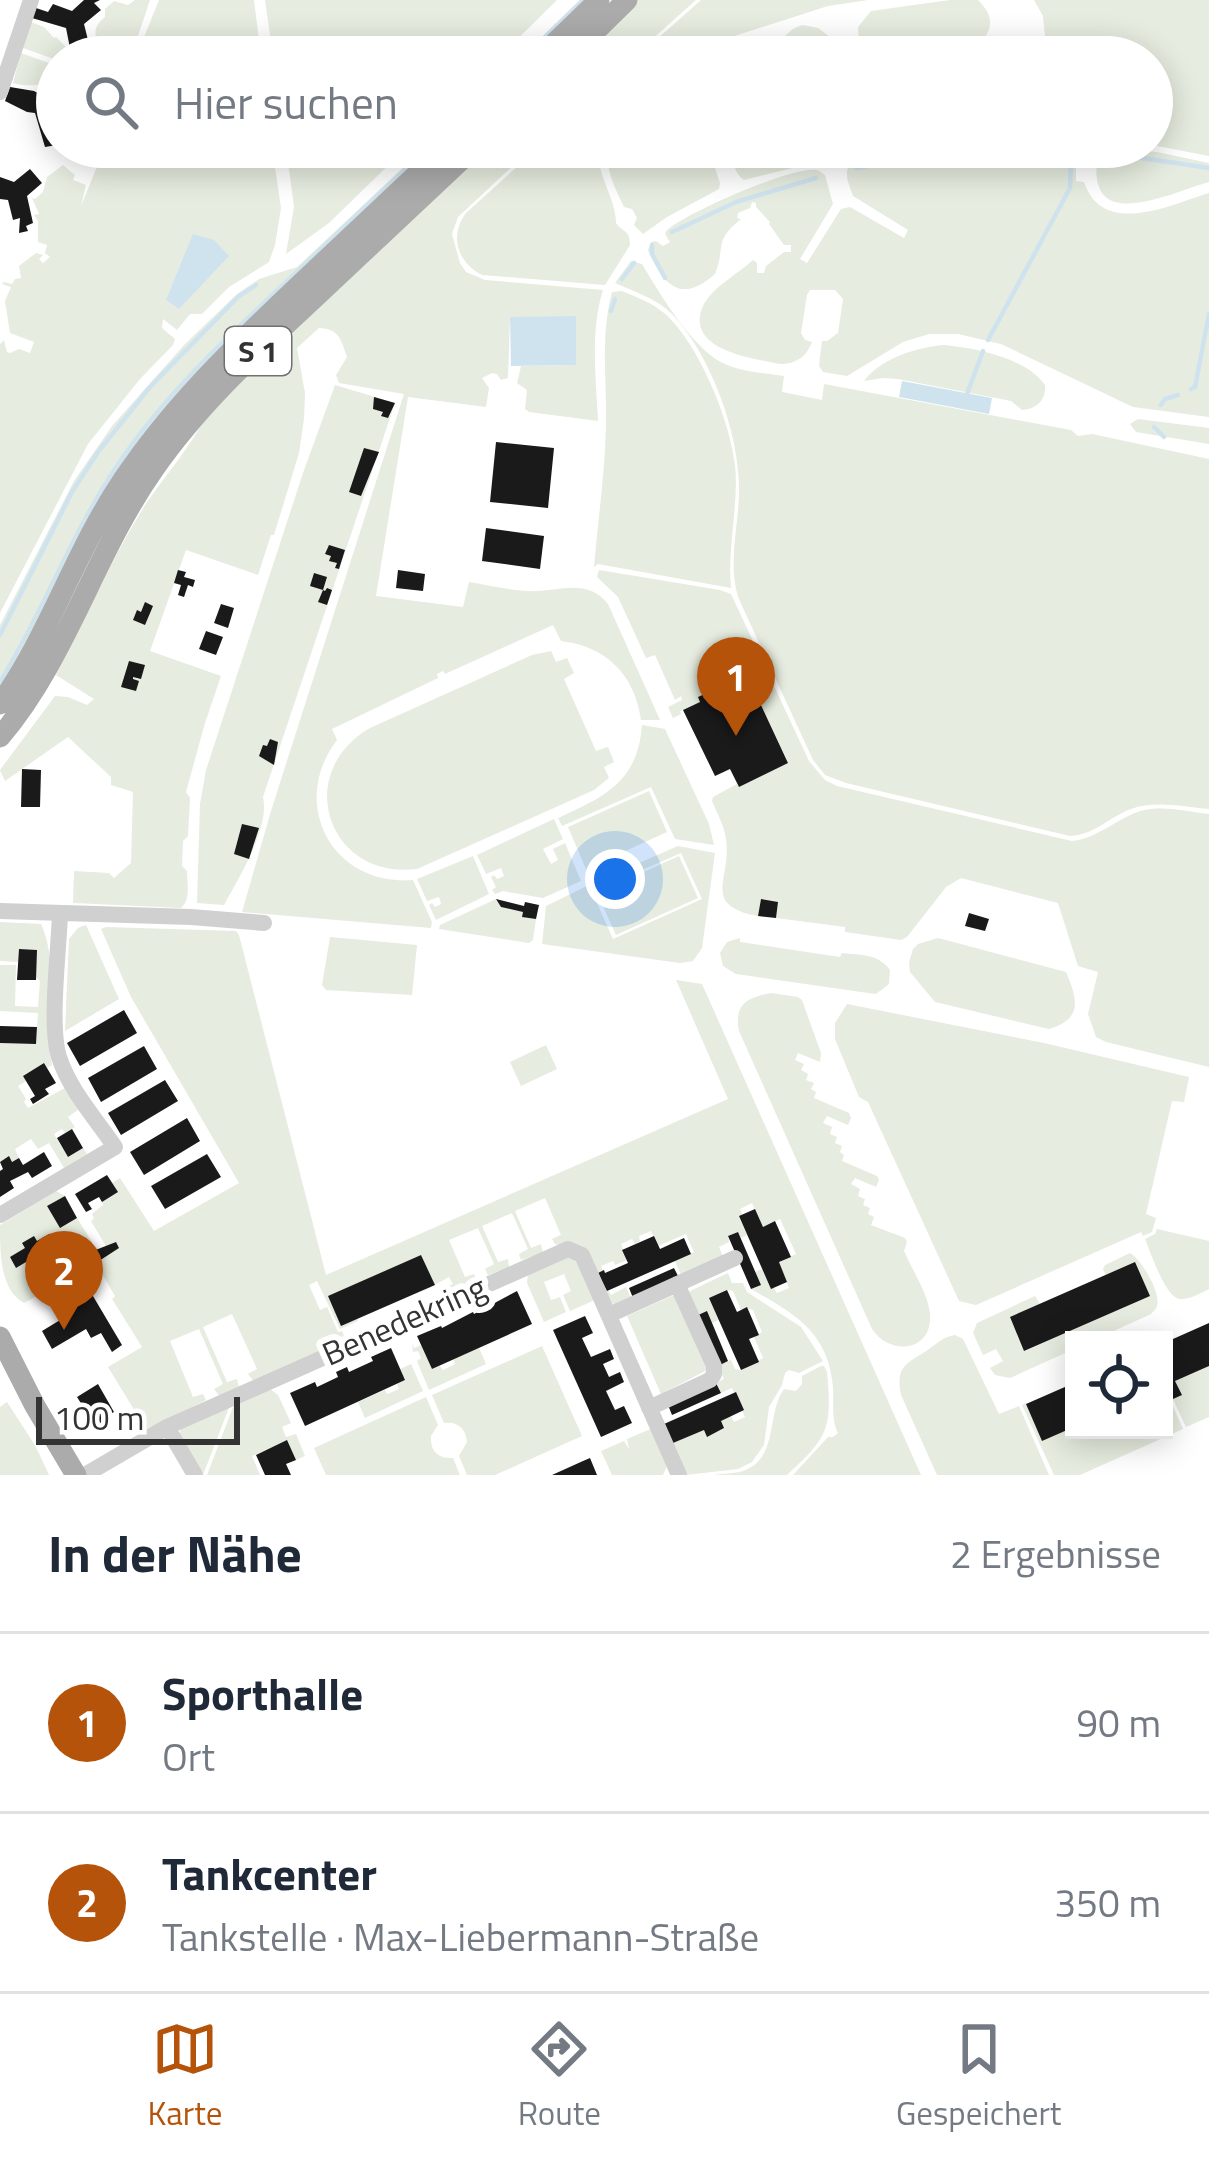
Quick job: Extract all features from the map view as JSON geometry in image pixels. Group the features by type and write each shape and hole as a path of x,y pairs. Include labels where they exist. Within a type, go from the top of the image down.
{"main road":[{"path":"562,36 599,0"},
{"path":"590,36 627,0"},
{"name":"S 1","path":"0,704 31,656 98,520 163,425 219,362 424,168"},
{"name":"S 1","path":"0,737 49,665 139,490 178,437 244,364 453,168"},
{"path":"0,1337 35,1406 80,1475"}],"street":[{"path":"0,92 31,0"},
{"path":"0,911 264,923"},
{"path":"0,1215 115,1147 58,1056 60,913"},
{"name":"Benedekring","path":"80,1475 167,1427 561,1250 574,1250 582,1256 679,1475"},
{"path":"609,1315 735,1258"},
{"path":"649,1408 714,1374 677,1284"},
{"path":"167,1427 195,1475"}],"shaded area":[{"path":"150,0 138,36 96,36 105,9 114,1 128,5"},
{"path":"159,0 254,0 258,36 144,36"},
{"path":"265,0 557,0 520,36 270,36"},
{"path":"636,0 696,0 656,36 600,36"},
{"path":"701,0 868,0 828,6 735,36 661,36"},
{"path":"978,0 990,23 985,36 859,36 858,27 871,11"},
{"path":"1034,0 1209,0 1209,156 1173,149 1173,36 1045,36 1043,16"},
{"path":"31,22 52,36 36,36 36,53 23,48"},
{"path":"797,27 818,28 829,36 786,36"},
{"path":"21,53 36,58 36,85 13,83"},
{"path":"1173,155 1209,163 1209,182 1132,203 1104,195 1097,168 1173,168"},
{"path":"59,168 75,175 73,180 86,185 81,206 96,168 275,168 281,208 269,262 229,287 202,314 190,314 177,330 163,319 162,328 175,339 173,345 88,444 0,613 0,344 4,340 10,353 19,349 30,353 34,342 10,333 5,301 11,287 2,284 21,278 19,266 36,253 43,255 39,259 43,263 50,257 45,253 47,245 38,242 34,215 39,214 32,198 43,192 47,177"},
{"path":"289,168 385,168 329,223 286,254 294,207"},
{"path":"403,168 414,168 215,356 0,691 0,625 74,481 112,426 237,294 259,279 297,267"},
{"path":"462,168 510,168 458,217 452,234 466,272 485,280 603,290 595,338 598,421 525,409 527,390 517,383 521,366 576,365 510,317 508,378 501,380 492,373 482,378 489,388 486,407 408,397 376,596 463,607 469,582 527,591 590,590 608,604 660,720 641,720 632,689 616,666 592,649 561,641 553,625 443,671 438,678 332,729 337,740 323,765 317,790 318,814 327,837 360,870 385,879 413,880 431,928 242,912 404,394 339,383 336,375 347,357 338,336 326,329 319,328 297,348 305,393 299,453 258,575 186,550 150,651 221,676 186,792 190,798 188,836 183,841 182,866 187,871 188,891 181,908 73,903 74,871 109,873 114,878 131,863 133,792 111,785 111,777 68,737 5,781 0,770 55,696 87,705 94,699 56,675 139,515 207,413"},
{"path":"516,168 600,168 616,223 630,245 605,285 482,275 458,248 458,231 466,213"},
{"path":"609,168 715,168 720,183 719,189 643,234"},
{"path":"735,168 792,168 744,180"},
{"path":"1076,168 1076,181 1084,182 1093,199 1122,213 1157,210 1209,193 1209,417 1133,407 1001,344 958,334 929,334 903,342 847,376 823,372 819,366 822,341 838,333 843,299 835,290 810,290 807,295 801,333 812,342 797,360 786,364 742,356 708,339 700,319 707,299 753,260 757,273 764,273 784,252 791,252 791,245 784,245 752,202 738,213 741,219 723,239 715,274 682,289 660,272 648,250 651,242 663,246 670,242 667,230 695,213 764,182 805,170 825,175 833,204 800,259 807,263 841,209 850,207 904,238 908,230 853,196 847,171"},
{"path":"631,261 642,264 702,348 734,367 784,376 782,392 822,400 824,384 1209,459 1209,809 1140,806 1070,836 825,775 813,760 738,597 734,558 738,473 721,399 700,352 672,314 615,283"},
{"path":"622,291 654,306 677,326 719,405 735,465 731,588 594,567 605,443 606,326 612,292"},
{"path":"944,345 985,352 1026,368 1045,385 1042,399 1022,410 1011,401 898,379 864,381 879,366 900,356"},
{"path":"335,385 395,403 263,797 258,837 224,905 197,903 200,804 206,770"},
{"path":"1138,419 1209,428 1209,444 1136,432 1130,424"},
{"path":"599,570 731,594 809,761 837,786 1072,841 1151,809 1209,814 1209,1067 1096,1037 1088,1014 1098,972 1078,966 1058,903 961,878 946,887 901,940 776,918 777,902 761,900 758,916 729,905 722,888 726,839 713,797 788,762 747,675 699,697 700,702 673,718 668,707 682,700 681,696 675,700 655,655 646,658 618,597 597,577"},
{"path":"551,651 556,662 567,658 574,673 564,679 596,751 608,747 614,762 604,767 609,778 594,790 417,869 386,868 361,858 342,841 331,820 327,795 332,771 346,747 370,728 532,655"},
{"path":"642,725 665,729 714,845 675,839 651,787 562,826 558,818 604,794 626,774"},
{"path":"649,791 667,832 586,869 568,827"},
{"path":"554,819 563,839 543,849 551,864 558,860 553,849 565,843 581,881 543,898 503,891 495,894 491,877 504,876 501,868 486,874 477,855"},
{"path":"678,846 715,853 702,948 693,961 542,944 546,906 589,885 613,939 702,899 681,853 608,885 605,878"},
{"path":"473,856 489,894 436,920 429,905 441,904 439,897 427,901 417,879"},
{"path":"679,856 698,898 616,935 597,893"},
{"path":"496,899 501,907 536,919 533,940 439,929 440,925"},
{"path":"0,922 41,924 47,941 52,1065 47,1068 44,1063 24,1075 26,1081 18,1086 28,1108 65,1088 79,1109 68,1117 75,1127 54,1134 68,1157 83,1148 87,1154 64,1168 49,1143 38,1149 31,1139 15,1149 19,1158 0,1162 0,1043 36,1044 38,1013 0,1011 0,965 16,965 15,1006 38,1007 40,981 18,962 0,961"},
{"path":"86,925 119,999 65,1031 69,939"},
{"path":"101,929 236,931 239,935 326,1275 728,1099 676,980 702,984 921,1475 793,1475 828,1437 838,1433 833,1387 824,1352 806,1326 751,1289 760,1285 755,1272 762,1269 777,1293 789,1288 779,1262 796,1254 780,1219 763,1227 752,1203 740,1209 747,1235 728,1236 729,1242 719,1247 724,1259 682,1277 675,1261 694,1252 686,1234 658,1246 651,1231 639,1236 635,1244 632,1239 621,1244 627,1260 601,1266 603,1271 598,1273 611,1295 626,1287 631,1298 615,1305 612,1303 588,1253 555,1244 552,1239 561,1235 545,1198 515,1211 531,1248 541,1244 543,1253 521,1260 519,1254 528,1249 512,1213 482,1226 498,1262 508,1259 509,1267 488,1275 485,1269 494,1264 478,1228 449,1240 465,1277 474,1274 477,1280 444,1297 441,1289 453,1284 449,1277 420,1293 434,1284 421,1255 329,1296 341,1325 358,1321 340,1329 317,1281 309,1285 320,1310 327,1307 346,1340 254,1382 248,1374 257,1369 232,1314 203,1327 227,1382 237,1379 239,1388 220,1397 214,1389 223,1384 199,1329 170,1341 193,1397 203,1394 206,1400 147,1431 108,1367 142,1347 102,1274 94,1270 88,1273 90,1278 72,1288 66,1280 24,1303 10,1289 1,1259 0,1225 56,1191 65,1196 47,1207 60,1227 77,1218 100,1261 110,1253 91,1221 92,1214 117,1193 112,1183 120,1178 154,1231 239,1183 131,997"},
{"path":"330,937 417,945 412,995 326,990 322,985"},
{"path":"740,938 740,942 840,957 842,953 875,958 890,970 889,984 876,994 736,974 723,966 720,953 727,942"},
{"path":"938,938 1066,972 1075,999 1073,1013 1049,1029 935,1002 910,972 909,962 918,944"},
{"path":"771,993 802,1000 820,1062 798,1053 795,1060 804,1064 801,1070 808,1074 806,1080 814,1083 814,1098 849,1113 848,1125 827,1116 823,1123 832,1127 830,1134 842,1146 842,1161 879,1180 876,1187 855,1178 851,1184 860,1189 858,1196 870,1208 871,1225 907,1242 904,1251 930,1314 925,1336 909,1346 890,1344 872,1329 739,1031 744,1004"},
{"path":"847,1004 1189,1077 1184,1102 1172,1101 1146,1214 1156,1218 1152,1232 1143,1236 1141,1232 976,1305 959,1301 835,1039 835,1023"},
{"path":"546,1045 557,1069 521,1086 510,1062"},
{"path":"1157,1229 1209,1241 1209,1289 1184,1299 1169,1291 1145,1239"},
{"path":"1130,1253 1134,1256 1156,1293 1157,1306 1151,1314 1114,1331 1070,1331 1149,1296 1106,1275 1105,1265"},
{"path":"568,1256 577,1260 595,1300 570,1311 563,1295 571,1291 564,1274 544,1282 551,1300 560,1297 566,1312 544,1322 527,1283 528,1272"},
{"path":"728,1273 732,1283 743,1283 747,1292 801,1327 823,1361 799,1373 785,1373 769,1407 764,1445 752,1462 738,1469 686,1475 673,1443 704,1430 707,1436 723,1429 721,1421 731,1416 734,1422 745,1417 732,1388 721,1393 716,1383 724,1379 718,1366 731,1360 741,1370 763,1358 754,1337 762,1332 753,1310 741,1310 733,1291 709,1298 719,1320 712,1323 696,1316 690,1291"},
{"path":"674,1295 707,1370 661,1394 627,1316"},
{"path":"1035,1296 1040,1304 1010,1318 1025,1351 1065,1333 1065,1353 1010,1378 995,1375 990,1368 1003,1361 996,1349 983,1355 973,1333 977,1323"},
{"path":"955,1335 963,1339 999,1414 1019,1406 1049,1475 937,1475 901,1395 900,1377 909,1362"},
{"path":"412,1344 414,1348 421,1345 432,1369 440,1366 443,1370 455,1364 453,1359 479,1348 486,1364 429,1390"},
{"path":"542,1346 582,1436 495,1475 467,1475 459,1456 467,1442 465,1433 457,1425 444,1423 432,1395"},
{"path":"411,1364 423,1391 365,1418 358,1402 399,1389 397,1384 405,1380 400,1369"},
{"path":"821,1366 827,1372 828,1419 801,1462 787,1475 715,1475 740,1472 762,1457 784,1389 796,1391 802,1376"},
{"path":"1209,1366 1209,1417 1186,1427 1173,1399 1181,1395 1175,1381"},
{"path":"270,1389 278,1395 291,1423 282,1427 286,1437 296,1434 305,1456 296,1460 287,1441 252,1456 260,1475 207,1475 235,1402"},
{"path":"426,1397 438,1425 431,1436 434,1450 453,1458 460,1475 326,1475 314,1448"},
{"path":"7,1402 49,1475 0,1475 0,1407"},
{"path":"1026,1403 1043,1440 1065,1431 1065,1439 1161,1439 1080,1475 1054,1475 1022,1405"},
{"path":"230,1405 203,1475 179,1435 181,1428"},
{"path":"1173,1407 1183,1429 1173,1433"},
{"path":"653,1428 667,1466 663,1475 612,1475 601,1451 624,1441 629,1449 627,1439"}],"water":[{"path":"193,234 214,240 229,256 179,309 166,300"},
{"path":"576,316 576,365 511,366 510,317"},
{"path":"902,381 992,398 989,414 899,397"}],"building":[{"path":"84,0 100,0 94,3 101,10 84,24 87,36 68,36 66,28 32,18 36,8 48,12 53,4 72,11"},
{"path":"10,87 34,91 36,116 5,101"},
{"path":"30,169 42,183 27,196 33,223 26,226 28,231 19,233 20,218 13,220 8,200 0,199 0,177 14,182"},
{"path":"374,397 395,403 388,418 373,409"},
{"path":"496,442 554,448 548,508 490,502"},
{"path":"364,448 379,452 361,496 349,492"},
{"path":"486,528 544,536 540,569 482,561"},
{"path":"329,545 345,550 339,569 325,554"},
{"path":"178,570 195,580 184,597 178,595 181,585 174,583"},
{"path":"398,570 425,574 423,591 396,588"},
{"path":"314,573 327,577 323,590 310,586"},
{"path":"323,590 332,590 327,605 318,602"},
{"path":"145,602 153,606 145,625 133,620"},
{"path":"221,604 234,608 228,628 214,623"},
{"path":"206,631 223,637 216,655 199,649"},
{"path":"129,661 145,665 141,679 133,677 139,681 136,691 121,687"},
{"path":"747,675 788,763 739,787 730,769 715,776 683,710 700,702 698,697"},
{"path":"270,739 278,742 274,765 259,756"},
{"path":"22,769 41,770 40,807 21,807"},
{"path":"242,824 259,828 249,859 234,854"},
{"path":"496,899 539,905 536,919 501,907"},
{"path":"761,899 778,902 776,918 758,916"},
{"path":"969,913 989,919 985,931 965,926"},
{"path":"19,949 37,950 36,980 17,980"},
{"path":"124,1010 137,1033 80,1066 67,1043"},
{"path":"0,1026 37,1027 36,1044 0,1043"},
{"path":"144,1046 157,1069 101,1102 88,1078"},
{"path":"44,1063 56,1083 33,1104 30,1099 35,1096 23,1076"},
{"path":"165,1080 178,1101 121,1135 108,1113"},
{"path":"187,1118 200,1141 144,1175 130,1152"},
{"path":"72,1129 83,1148 68,1157 57,1138"},
{"path":"44,1152 52,1166 32,1178 28,1172 10,1181 14,1188 0,1197 0,1162 9,1156 12,1162 19,1158 23,1165"},
{"path":"207,1154 221,1177 165,1209 151,1186"},
{"path":"107,1175 118,1192 102,1202 99,1197 88,1203 92,1209 86,1212 75,1194"},
{"path":"65,1196 77,1218 60,1228 47,1206"},
{"path":"755,1209 763,1227 775,1221 791,1257 779,1262 787,1282 771,1289 739,1216"},
{"path":"738,1232 761,1285 751,1289 728,1236"},
{"path":"49,1234 56,1244 16,1268 10,1257 25,1248 22,1243"},
{"path":"654,1236 660,1249 684,1238 691,1254 607,1291 598,1273 628,1263 622,1250"},
{"path":"116,1242 119,1248 99,1261 93,1251"},
{"path":"421,1255 435,1285 341,1326 328,1296"},
{"path":"1135,1262 1150,1296 1024,1351 1010,1317"},
{"path":"674,1268 679,1278 633,1298 629,1288"},
{"path":"727,1290 737,1312 747,1307 759,1335 749,1339 759,1362 741,1370 709,1298"},
{"path":"90,1291 122,1345 112,1352 101,1333 91,1338 86,1329 52,1349 42,1331 75,1311 70,1303"},
{"path":"517,1291 532,1324 432,1369 417,1336"},
{"path":"707,1311 728,1361 718,1366 696,1316"},
{"path":"585,1316 593,1333 582,1338 591,1357 610,1349 614,1359 603,1364 609,1377 620,1372 624,1382 606,1391 615,1410 624,1406 632,1423 601,1437 553,1330"},
{"path":"1209,1323 1209,1366 1175,1381 1182,1395 1173,1399 1173,1339"},
{"path":"391,1348 405,1380 305,1426 290,1393 315,1382 317,1387 338,1377 336,1372 347,1367 349,1372"},
{"path":"716,1383 721,1393 672,1415 668,1405"},
{"path":"98,1384 114,1412 101,1425 99,1421 94,1424 77,1397"},
{"path":"1065,1387 1065,1431 1042,1441 1026,1404"},
{"path":"736,1392 744,1410 721,1421 724,1428 707,1437 704,1430 673,1443 664,1424"},
{"path":"287,1440 296,1460 286,1464 291,1475 265,1475 256,1455"},
{"path":"590,1458 597,1475 552,1475 583,1461"}],"waterway":[{"path":"546,36 583,0"},
{"path":"1173,163 1209,168"},
{"path":"0,682 101,492 154,416 216,349 407,168"},
{"path":"988,340 1070,188 1071,168"},
{"path":"672,232 736,202 816,178"},
{"path":"652,245 665,278"},
{"path":"622,279 634,263"},
{"path":"0,635 72,492 98,452 150,387 238,297 256,285"},
{"path":"611,311 615,299"},
{"path":"1191,389 1209,314"},
{"path":"967,394 983,351"},
{"path":"1161,405 1178,395"},
{"path":"1154,427 1164,437"}],"place":[{"name":"Sporthalle","path":"736,736"},
{"name":"Tankcenter","path":"64,1330"}]}
